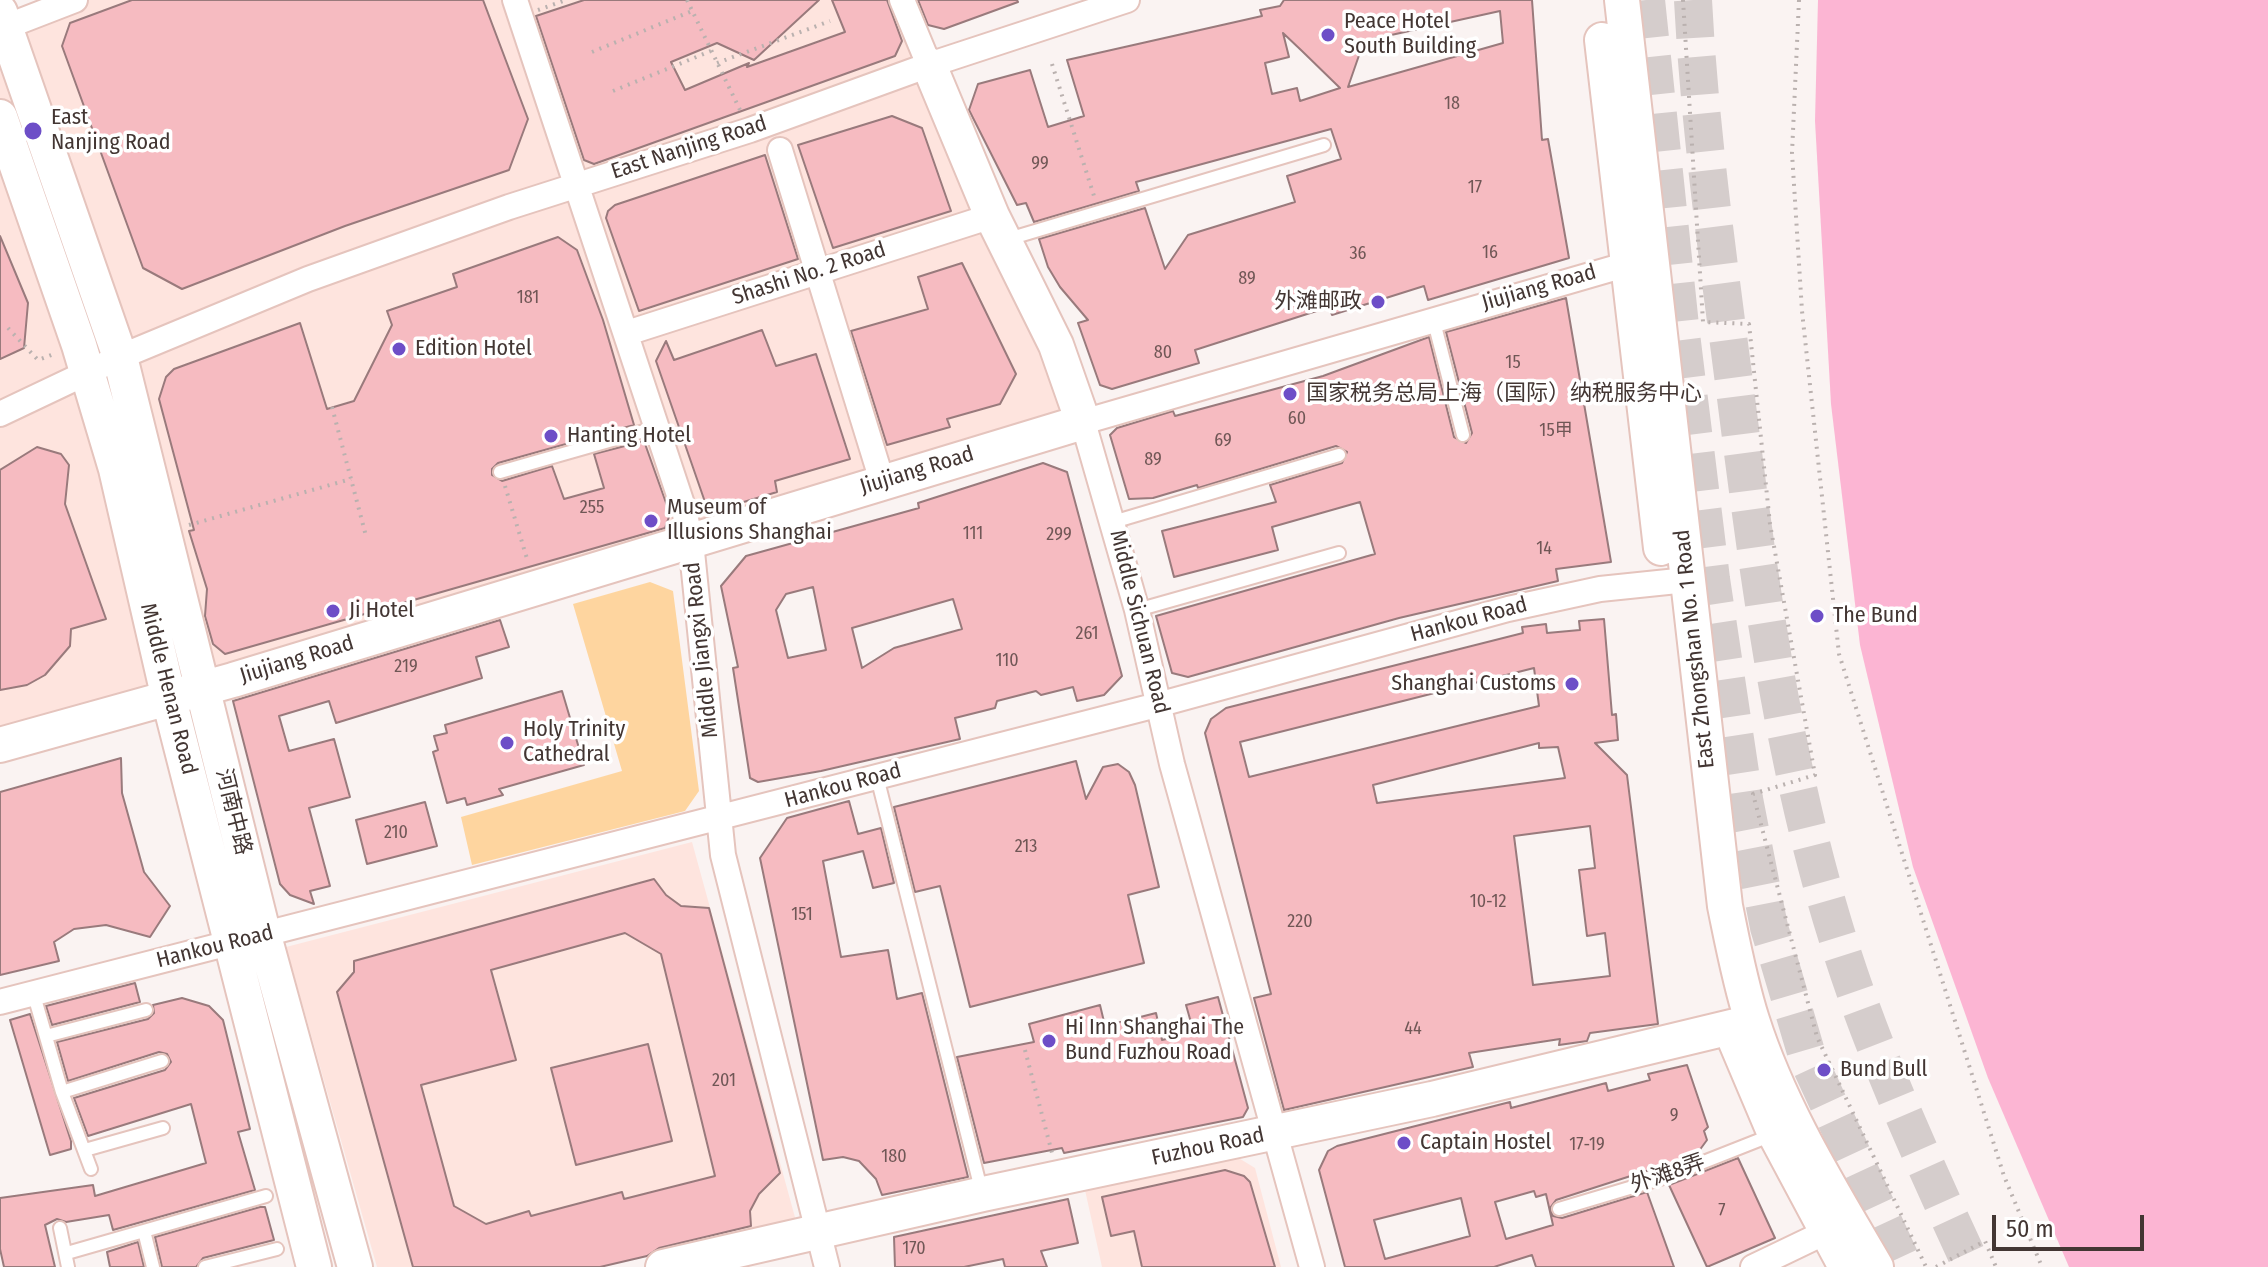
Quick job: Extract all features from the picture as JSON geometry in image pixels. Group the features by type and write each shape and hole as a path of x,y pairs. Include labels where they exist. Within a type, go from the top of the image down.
{"main road":[{"name":"East Zhongshan No. 1 Road","path":"1598,0 1640,261"},
{"name":"East Zhongshan No. 1 Road","path":"1622,0 1640,261 1676,581 1717,852 1740,978 1742,1025 1775,1134 1846,1267"},
{"name":"Middle Henan Road","path":"2,23 120,357 164,532 185,694"},
{"name":"Middle Sichuan Road","path":"929,65 998,228 1056,345 1083,422"},
{"name":"Middle Henan Road","path":"0,117 83,359 185,694 248,940 314,1267"},
{"name":"Jiujiang Road","path":"0,745 185,694 1083,422"},
{"name":"Middle Henan Road","path":"248,940 355,1267"},
{"name":"East Zhongshan No. 1 Road","path":"1742,1025 1876,1267"},
{"name":"Fuzhou Road","path":"663,1267 983,1194 1274,1133 1742,1025"}],"street":[{"path":"2,23 75,0"},
{"name":"Middle Sichuan Road","path":"902,0 929,65"},
{"name":"East Nanjing Road","path":"0,414 83,359 120,357 308,279 576,185 750,130 929,65 1127,0"},
{"name":"Middle Jiangxi Road","path":"518,8 658,427 691,542 723,855 827,1267"},
{"path":"780,150 882,481"},
{"name":"Shashi No. 2 Road","path":"627,333 818,270 998,228"},
{"name":"Jiujiang Road","path":"1083,422 1433,318 1640,261"},
{"name":"Middle Sichuan Road","path":"1083,422 1137,610 1161,704 1172,764 1312,1267"},
{"name":"Hankou Road","path":"0,1002 1161,704 1508,609 1600,589 1676,581"},
{"path":"1753,1267 1826,1232"}],"lane":[{"path":"998,228 1098,210 1324,145"},
{"path":"1433,318 1463,435"},
{"path":"500,472 658,427"},
{"path":"1113,522 1339,455"},
{"path":"1137,610 1339,553"},
{"path":"877,777 983,1194"},
{"path":"33,992 62,1092 91,1169"},
{"path":"46,1036 146,1010"},
{"path":"62,1092 162,1061"},
{"path":"85,1150 163,1128"},
{"name":"外滩8弄","path":"1559,1209 1663,1178 1775,1134"},
{"path":"60,1228 68,1260 144,1231 266,1196"},
{"path":"144,1231 153,1267"},
{"path":"205,1267 277,1249"}],"path":[{"path":"518,8 566,0"},
{"path":"687,0 741,112"},
{"path":"1683,0 1703,322 1749,324 1770,524 1815,775 1753,794 1817,1037 1926,1267"},
{"path":"1799,0 1794,184 1802,311 1839,654 2004,1176 2042,1267"},
{"path":"592,52 692,11"},
{"path":"717,63 830,21"},
{"path":"613,91 711,51"},
{"path":"1052,64 1098,210"},
{"path":"8,328 38,360 83,359"},
{"path":"332,407 366,536"},
{"path":"500,472 536,587"},
{"path":"164,532 351,479"},
{"path":"1025,1050 1059,1178"},
{"path":"1936,1267 1985,1241 1996,1267"}],"shaded area":[{"path":"75,0 902,0 1083,422 0,745 0,29"},
{"path":"1818,0 2268,0 2268,1267 2069,1267 1988,1078 1913,867 1860,645 1831,404 1815,121"},
{"path":"650,582 673,591 699,791 685,811 472,865 461,817 622,771 573,604"},
{"path":"692,842 796,1221 601,1267 377,1267 286,947"},
{"path":"1237,1157 1255,1168 1281,1267 1102,1267 1085,1190"}],"building":[{"path":"132,0 483,0 528,119 509,170 345,226 182,289 143,268 62,46 70,23"},
{"path":"584,0 819,0 754,60 717,43 671,62 685,90 749,63 747,67 845,32 832,0 887,0 902,41 895,56 594,164 584,160 536,16"},
{"path":"918,0 1018,2 944,29 928,25"},
{"path":"1284,0 1532,0 1542,140 1548,139 1569,258 1428,300 1424,286 1332,315 1329,307 1195,350 1199,363 1112,389 1100,385 1078,323 1088,320 1060,287 1048,267 1039,239 1145,208 1165,269 1188,235 1295,202 1287,176 1341,159 1331,129 1136,182 1139,191 1034,222 1026,203 1017,205 969,110 978,84 1030,70 1048,127 1084,116 1067,60 1262,16 1260,10 1280,6","holes":["1500,11 1503,43 1348,87 1364,41","1283,33 1302,51 1340,88 1300,101 1297,88 1272,94 1265,63 1289,57"]},
{"path":"892,116 922,128 951,211 833,248 798,145"},
{"path":"765,155 798,259 639,311 606,218 608,211 615,205"},
{"path":"0,236 28,303 24,348 0,359"},
{"path":"558,237 577,250 603,320 634,425 498,463 492,469 492,475 502,481 552,466 564,499 604,488 594,454 644,441 670,514 665,528 225,654 213,644 205,616 207,589 189,531 194,530 159,399 166,377 174,369 300,323 327,409 354,401 392,325 387,311 457,287 453,274"},
{"path":"962,263 1016,374 1000,404 947,419 950,427 887,445 851,331 928,309 918,277"},
{"path":"1566,298 1611,562 1556,569 1558,581 1399,618 1188,677 1172,673 1156,616 1375,554 1360,502 1272,527 1278,550 1174,577 1162,531 1276,502 1270,485 1342,463 1347,452 1336,446 1198,488 1197,485 1153,498 1129,499 1110,435 1117,428 1173,411 1175,416 1323,376 1429,337 1454,437 1466,443 1472,433 1446,332"},
{"path":"762,330 776,366 816,354 850,459 775,481 777,492 717,510 705,502 656,361 666,341 674,360"},
{"path":"37,447 61,454 69,465 65,504 106,619 71,629 70,646 45,675 27,685 0,690 0,470"},
{"path":"1043,463 1067,472 1122,676 1104,695 1077,701 1073,687 1041,695 1036,691 997,701 995,708 955,718 960,739 821,771 758,782 750,778 733,668 738,667 721,586 746,556 919,508 918,503","holes":["813,587 826,650 788,658 776,610 786,594","953,599 962,629 894,648 862,668 852,628"]},
{"path":"1604,619 1612,715 1616,714 1618,740 1595,743 1627,775 1658,1024 1590,1033 1587,1041 1559,1045 1560,1039 1469,1053 1473,1067 1284,1110 1254,998 1271,994 1205,733 1211,719 1226,708 1523,633 1522,627 1546,624 1547,633 1580,630 1579,621","holes":["1534,668 1539,706 1249,777 1240,742","1539,743 1539,748 1558,747 1565,778 1377,803 1373,785","1590,826 1595,868 1579,870 1587,936 1605,933 1610,976 1533,985 1514,836"]},
{"path":"500,620 509,647 476,657 482,678 336,723 329,701 279,716 289,751 334,739 350,797 309,808 330,886 310,891 314,904 290,895 280,884 233,701"},
{"name":"Holy Trinity Cathedral","path":"562,691 584,765 499,789 503,795 467,805 465,798 447,803 433,752 438,750 434,736 447,733 445,725"},
{"path":"121,758 122,793 144,872 170,906 150,937 106,925 74,929 54,942 59,961 0,975 0,792"},
{"path":"1076,761 1086,799 1103,767 1118,764 1129,772 1135,785 1159,887 1128,895 1144,963 970,1007 940,886 915,892 894,807"},
{"path":"849,801 858,834 881,828 894,883 873,888 863,851 823,861 841,957 888,950 897,999 922,993 968,1177 882,1195 876,1179 859,1161 843,1157 823,1160 760,858 787,818"},
{"path":"425,802 437,846 367,864 356,820"},
{"path":"654,879 666,895 681,906 709,908 780,1173 759,1194 750,1211 751,1226 659,1248 647,1256 600,1267 413,1267 337,992 354,972 354,961","holes":["625,933 661,954 715,1176 624,1199 622,1192 531,1216 529,1211 486,1224 454,1206 421,1085 516,1060 491,970"]},
{"path":"135,983 140,1002 52,1025 46,1006"},
{"path":"1218,997 1248,1108 1243,1117 1064,1153 1062,1148 984,1163 957,1057 1034,1042 1029,1024 1100,1005 1105,1026 1156,1013 1162,1040 1194,1033 1186,1005"},
{"path":"182,998 209,1006 223,1020 250,1129 238,1132 255,1190 113,1230 109,1215 66,1222 57,1219 45,1225 55,1267 4,1267 0,1249 0,1198 93,1185 95,1196 206,1163 191,1104 88,1136 74,1098 165,1070 171,1062 167,1054 159,1052 68,1081 57,1042 148,1019 154,1013 153,1005"},
{"path":"30,1014 71,1141 71,1149 50,1155 10,1020"},
{"path":"648,1044 672,1141 576,1165 551,1068"},
{"path":"1687,1065 1708,1127 1704,1131 1707,1140 1696,1155 1556,1200 1550,1208 1553,1216 1562,1218 1647,1192 1674,1267 1536,1267 1532,1255 1494,1267 1345,1267 1319,1170 1328,1151 1337,1146 1510,1102 1511,1108 1606,1083 1608,1091 1650,1080 1648,1074","holes":["1534,1191 1536,1197 1546,1194 1553,1225 1506,1239 1495,1202","1461,1198 1470,1236 1385,1259 1374,1220"]},
{"path":"1738,1158 1775,1238 1707,1267 1669,1185"},
{"path":"1225,1170 1244,1176 1250,1182 1275,1267 1142,1267 1134,1231 1111,1236 1102,1197"},
{"path":"1068,1199 1078,1243 1041,1251 1047,1267 1005,1267 1003,1259 964,1267 895,1267 894,1237"},
{"path":"265,1207 274,1240 203,1258 196,1267 162,1267 155,1237"},
{"path":"138,1242 144,1267 110,1267 107,1252"}],"tunnel":[{"path":"1646,0 1680,326 1711,579 1744,799 1769,927 1808,1059 1904,1267"},
{"path":"1693,0 1711,199 1754,533 1774,668 1801,801 1836,933 1865,1018 1916,1144 1972,1267"}],"place":[{"name":"Peace Hotel South Building","path":"1328,35"},
{"name":"East Nanjing Road","path":"33,131"},
{"name":"外滩邮政","path":"1378,302"},
{"name":"Edition Hotel","path":"399,349"},
{"name":"国家税务总局上海（国际）纳税服务中心","path":"1290,394"},
{"name":"Hanting Hotel","path":"551,436"},
{"name":"Museum of Illusions Shanghai","path":"651,521"},
{"name":"Ji Hotel","path":"333,611"},
{"name":"The Bund","path":"1817,616"},
{"name":"Shanghai Customs","path":"1572,684"},
{"name":"Holy Trinity Cathedral","path":"507,743"},
{"name":"Hi Inn Shanghai The Bund Fuzhou Road","path":"1049,1041"},
{"name":"Bund Bull","path":"1824,1070"},
{"name":"Captain Hostel","path":"1404,1143"}]}
